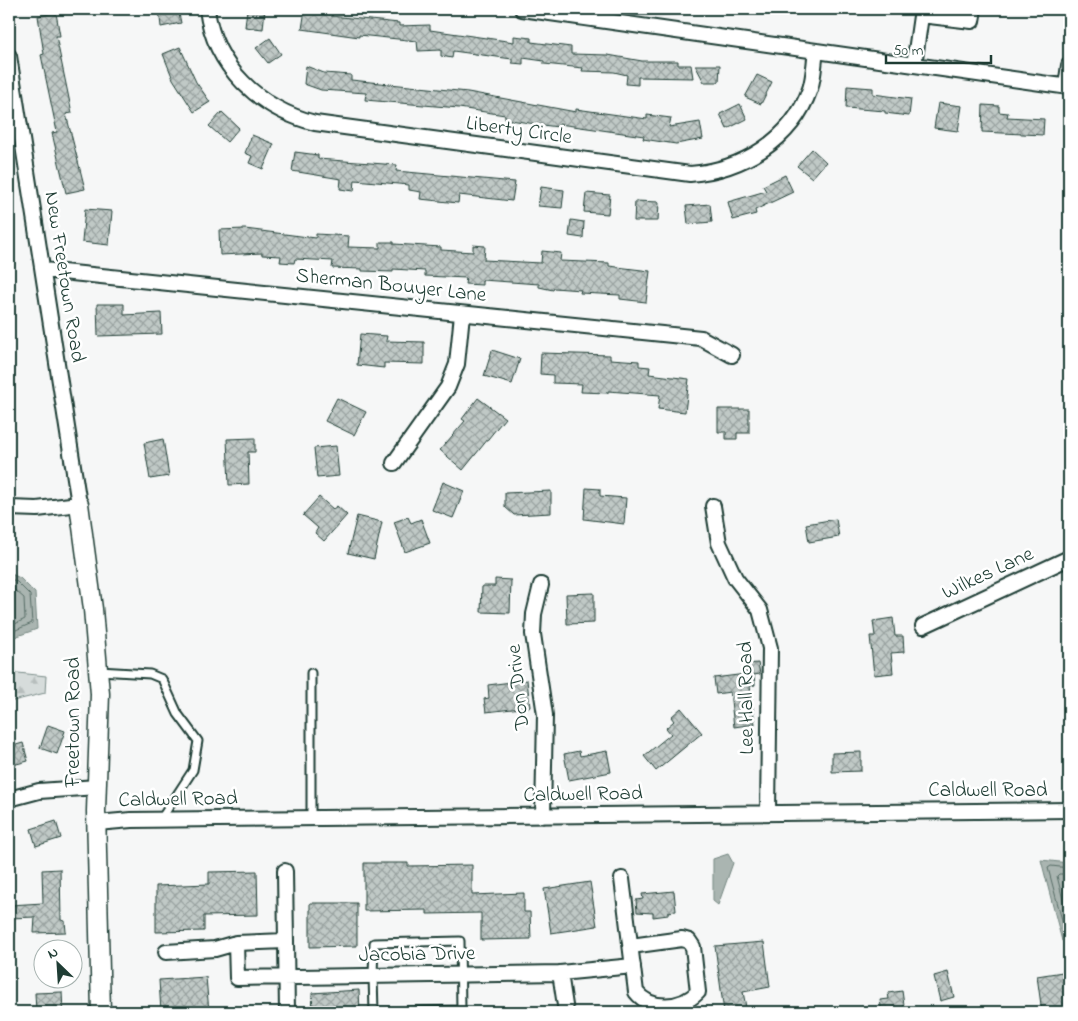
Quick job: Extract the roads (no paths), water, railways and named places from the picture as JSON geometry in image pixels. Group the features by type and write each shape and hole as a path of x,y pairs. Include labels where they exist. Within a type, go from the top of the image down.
{"street":[{"name":"Liberty Circle","path":"207,9 216,44 229,66 260,99 276,109 297,118 315,123 690,174 710,173 732,167 765,148 780,135 794,119 806,97 816,51"},
{"path":"522,9 1068,87 1069,65"},
{"path":"914,65 921,12 972,21 974,9"},
{"name":"New Freetown Road","path":"9,56 79,504"},
{"name":"Sherman Bouyer Lane","path":"42,270 700,338 732,355"},
{"path":"394,463 448,387 457,364 462,314"},
{"path":"9,508 37,509 79,504"},
{"name":"Freetown Road","path":"79,504 99,670 100,731 97,823 101,1012"},
{"name":"Lee Hall Road","path":"714,506 719,543 735,578 760,610 770,648 768,812"},
{"name":"Wilkes Lane","path":"923,626 1069,558"},
{"name":"Don Drive","path":"540,585 534,614 533,634 545,715 543,816"},
{"path":"9,799 40,791 97,786"},
{"name":"Caldwell Road","path":"97,823 161,819 1069,810"},
{"path":"285,871 287,1012"},
{"path":"622,880 636,992 643,1001 670,1009 698,992 699,985 693,947 689,941 682,939 631,946"},
{"path":"166,952 215,949 236,943 285,941"},
{"name":"Jacobia Drive","path":"236,943 237,978 462,973 560,973 633,966"},
{"path":"560,973 566,1012"}],"lane":[{"path":"99,670 150,674 162,679 178,714 198,740 193,770 161,819"},
{"path":"311,818 312,673"},
{"path":"460,941 462,973 461,1010 374,1012 374,943 460,941"}],"water":[{"path":"9,573 20,578 35,593 37,629 9,639"},
{"path":"728,854 733,863 718,905 713,901 713,859"},
{"path":"1041,860 1069,863 1069,942 1062,941"}]}
